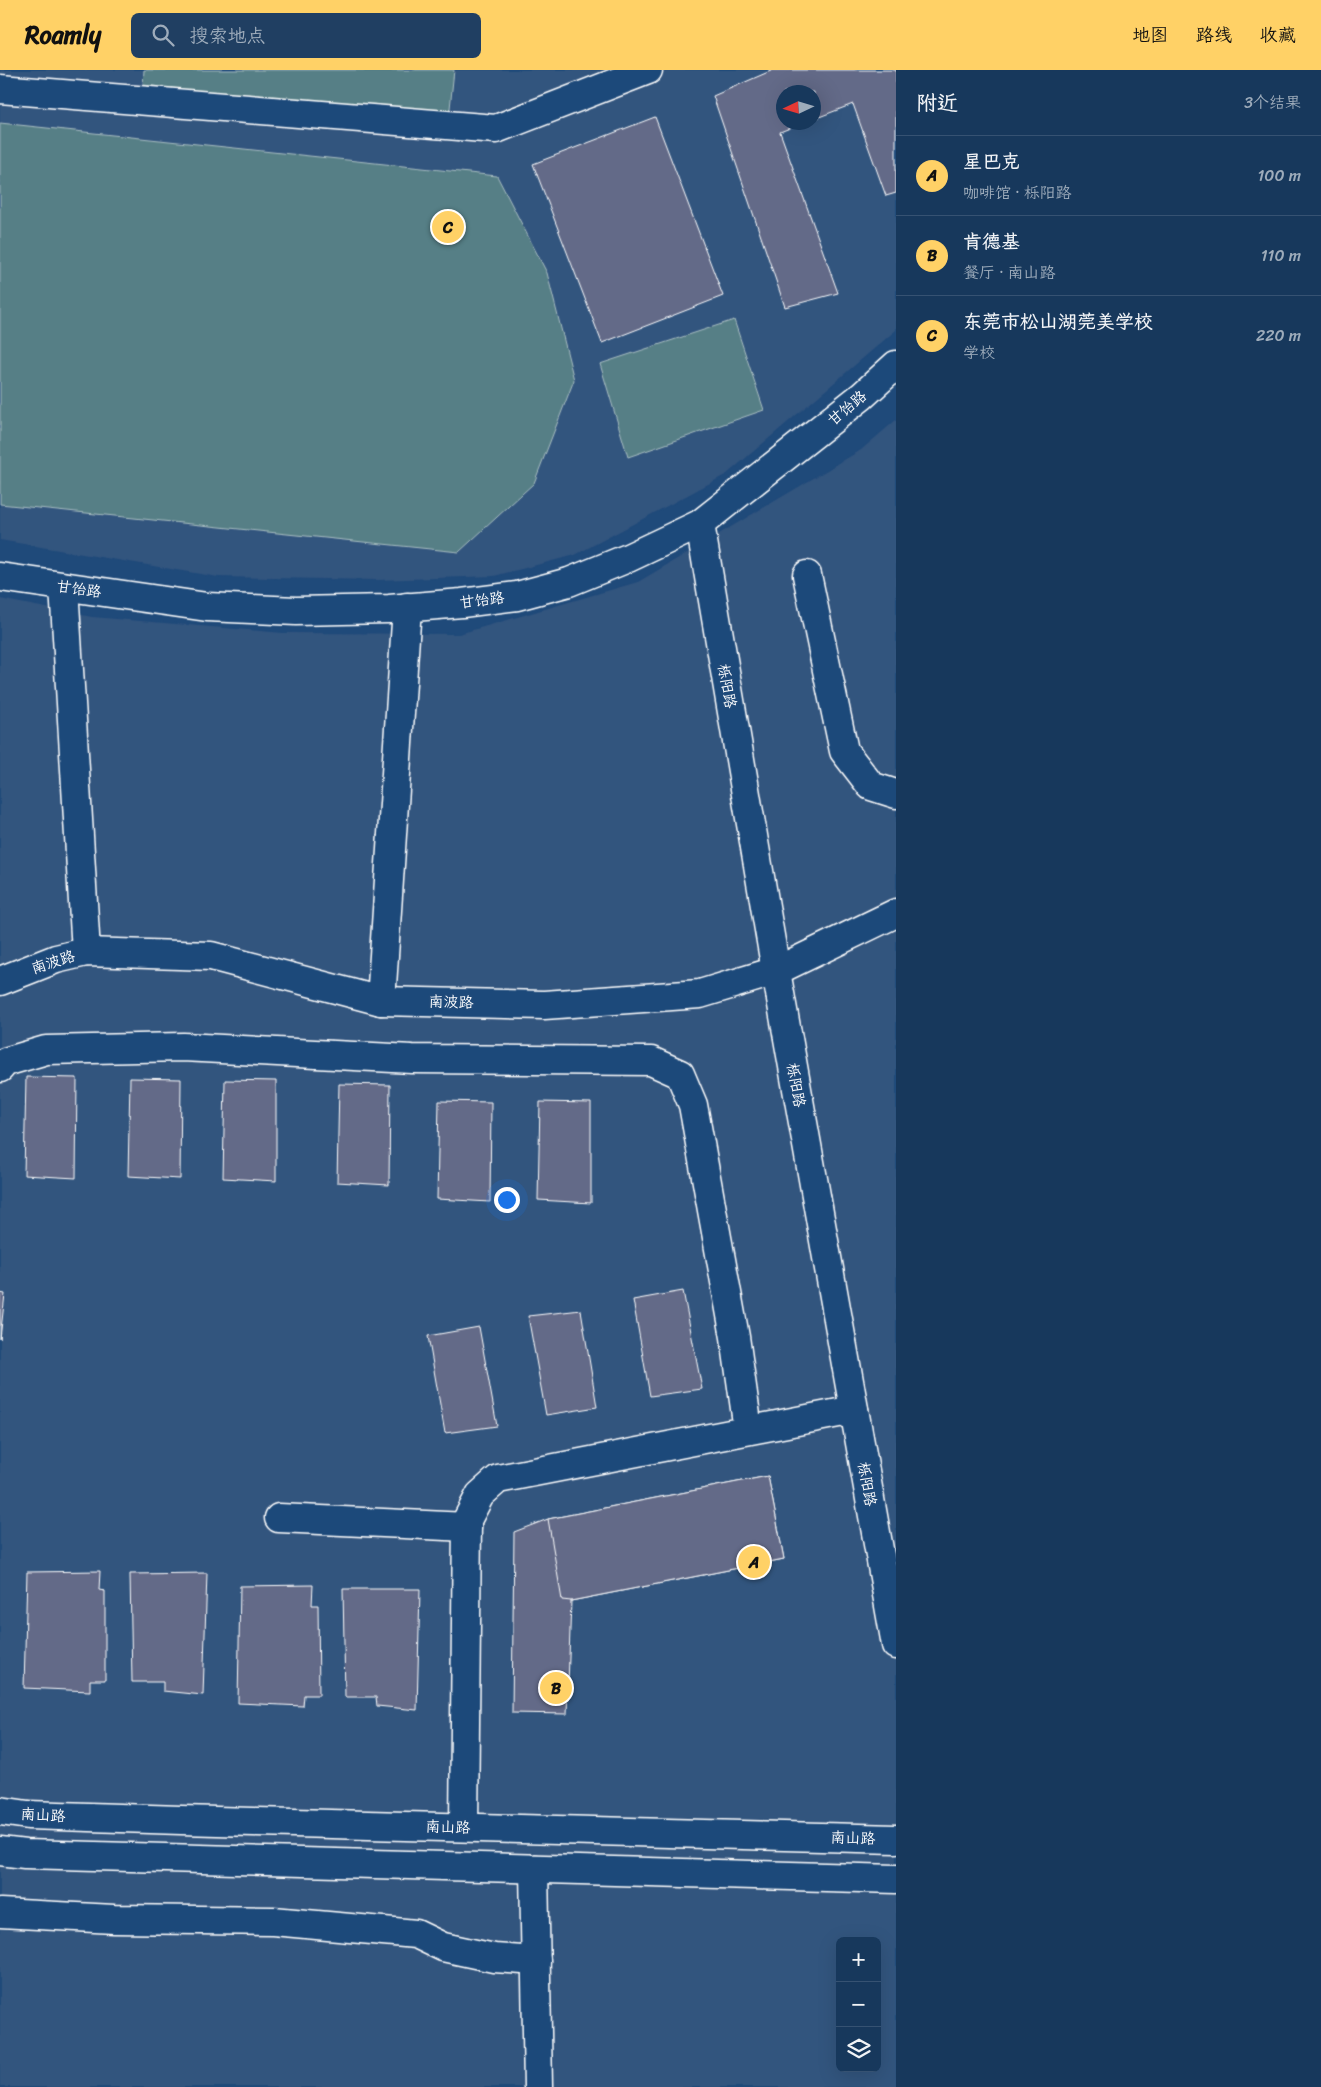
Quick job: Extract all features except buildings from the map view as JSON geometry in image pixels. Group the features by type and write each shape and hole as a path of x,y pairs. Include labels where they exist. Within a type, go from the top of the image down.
{"street":[{"path":"0,88 496,130 648,70"},
{"name":"甘饴路","path":"0,577 207,607 296,611 462,604 517,596 569,582 628,558 700,524 862,396 896,365"},
{"name":"栎阳路","path":"700,524 776,971 896,1645"},
{"path":"807,575 844,751 871,786 896,794"},
{"path":"64,587 86,952"},
{"path":"381,1001 407,607"},
{"name":"南波路","path":"0,981 56,958 86,952 211,956 381,1001 544,1004 700,994 776,971 896,913"},
{"path":"0,1068 5,1062 46,1050 183,1047 412,1059 651,1062 680,1074 693,1105 695,1115 735,1337 748,1430"},
{"path":"464,1828 467,1520 480,1495 498,1479 854,1410"},
{"path":"279,1518 467,1527"},
{"name":"南山路","path":"0,1811 28,1815 181,1820 896,1839"},
{"path":"0,1851 25,1854 180,1859 896,1879"},
{"path":"534,1869 538,2087"},
{"path":"0,1913 114,1919 273,1921 416,1934 443,1947 494,1958 536,1961"}],"shaded area":[{"path":"0,70 896,70 896,330 727,474 575,555 494,576 377,580 218,577 0,540"},
{"path":"896,420 896,2087 0,2087 0,599 92,617 283,633 459,634 638,582 861,450"}],"green space":[{"path":"144,70 454,70 449,118 143,85"},
{"path":"0,123 497,176 547,273 574,380 534,483 459,552 0,504"},
{"path":"734,320 764,410 628,457 600,364"}],"place":[{"name":"东莞市松山湖莞美学校","path":"448,227"},
{"name":"星巴克","path":"754,1562"},
{"name":"肯德基","path":"556,1688"}]}
